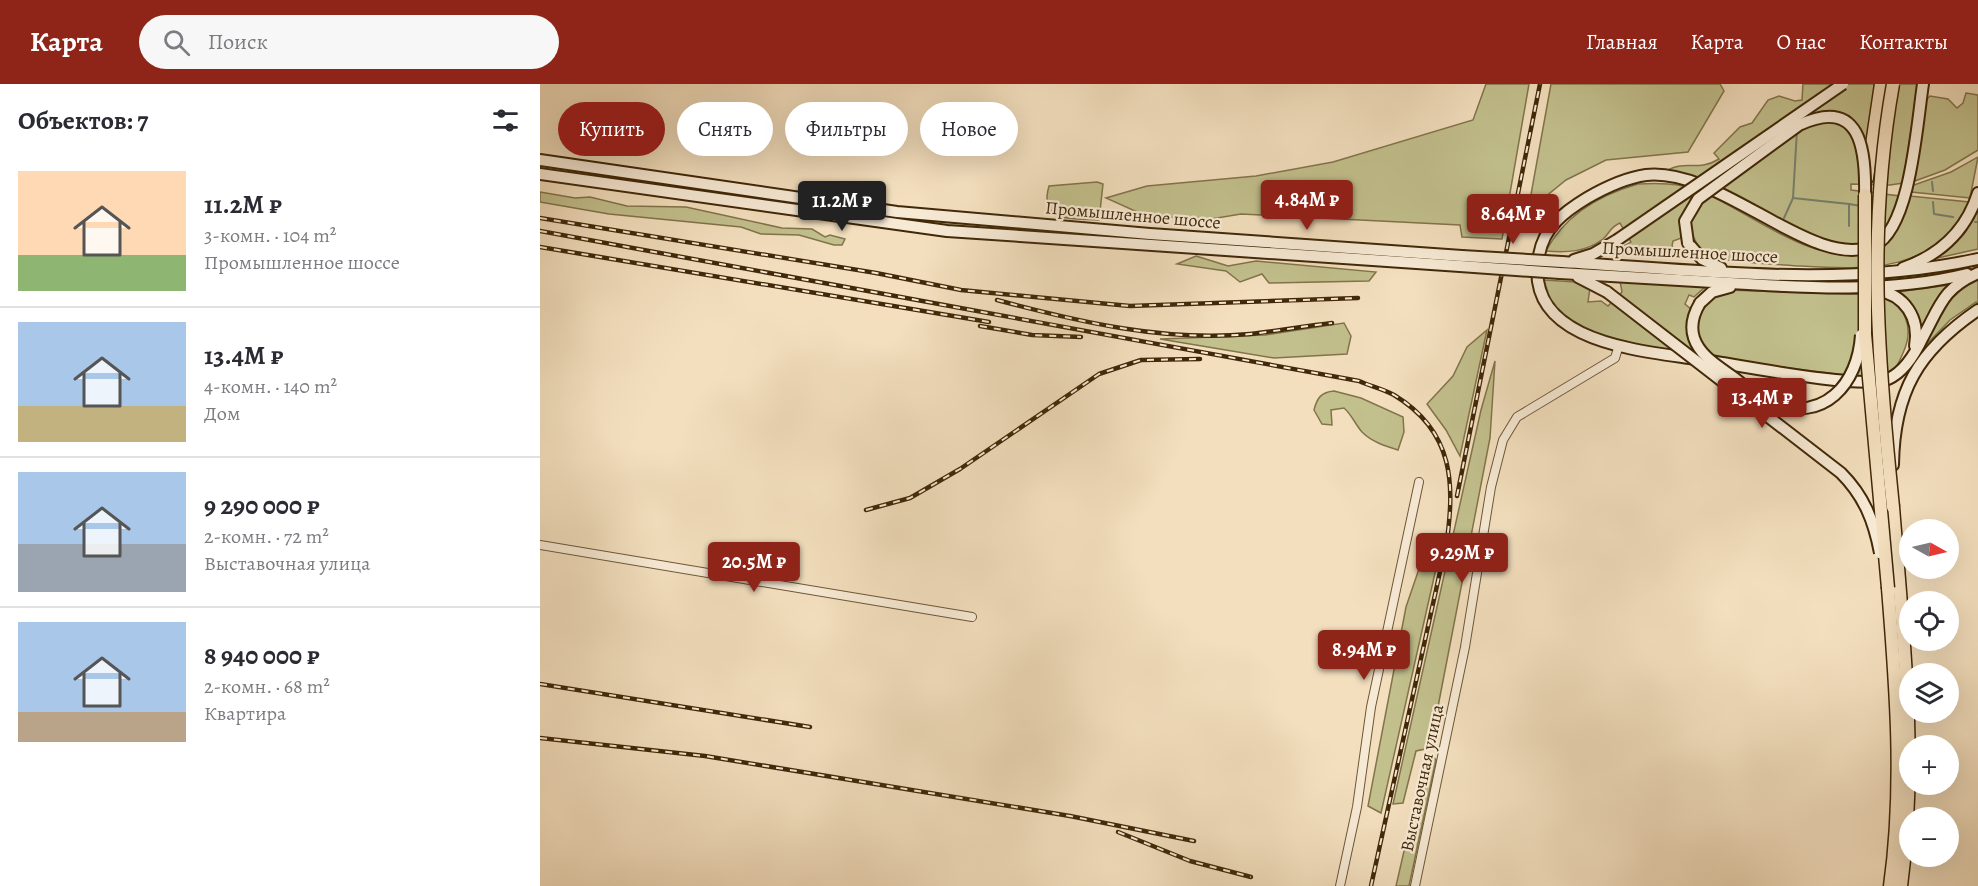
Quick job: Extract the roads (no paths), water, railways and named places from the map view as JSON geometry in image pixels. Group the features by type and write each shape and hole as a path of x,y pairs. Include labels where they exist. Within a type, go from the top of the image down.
{"highway":[{"path":"1881,84 1865,195 1861,286 1888,588 1898,733 1897,822 1890,886"},
{"path":"1893,84 1880,172 1875,275 1879,356 1893,507 1909,732 1908,823 1901,886"}],"main road":[{"path":"1561,267 1593,254 1617,240 1843,84"},
{"path":"1923,84 1902,208 1888,234 1868,248 1841,249 1811,241 1700,182 1668,175 1646,176 1619,182 1563,214 1548,231 1540,249 1538,268 1541,291 1551,310 1568,327 1587,336 1619,345 1668,355 1870,383 1895,376 1911,357 1945,295 1962,280 1978,272"},
{"path":"1733,271 1702,259 1688,243 1686,221 1698,199 1799,125 1818,118 1839,120 1858,135 1865,156 1865,195"},
{"name":"Промышленное шоссе","path":"540,160 897,212 1461,261"},
{"name":"Промышленное шоссе","path":"540,174 878,223 1040,238 1561,267 1754,285 1861,286 1927,281 1978,272"},
{"path":"672,194 674,180"},
{"path":"1880,274 1922,260 1945,245 1962,228 1978,193"},
{"path":"1040,238 1041,224"},
{"name":"Промышленное шоссе","path":"1561,267 1880,274 1934,269 1978,259"},
{"path":"1561,267 1607,292 1701,363 1849,481 1862,498 1873,522 1888,588"},
{"path":"1754,285 1719,289 1700,303 1694,316 1693,330 1697,345 1708,359 1765,400 1786,406 1807,407 1836,394 1854,371 1860,344 1861,286 1891,294 1910,311 1917,337 1911,357"},
{"path":"1893,507 1894,436 1898,412 1907,386 1932,348 1978,310"}],"street":[{"name":"Выставочная улица","path":"1415,886 1465,647 1491,487 1503,440 1517,417 1615,358 1619,345"},
{"path":"1340,886 1357,807 1371,707 1419,482"},
{"path":"540,545 972,617"}],"waterway":[{"path":"1784,218 1793,198 1797,130"},
{"path":"1932,182 1933,191"},
{"path":"1793,198 1849,204 1849,226"},
{"path":"1933,202 1934,214 1953,217"},
{"path":"1849,204 1861,206"}],"railway":[{"path":"1457,496 1540,84"},
{"path":"540,218 876,273 961,290 1130,306 1358,298"},
{"path":"540,231 1359,381 1394,395 1414,410 1429,426 1440,443 1450,481 1446,547"},
{"path":"540,247 989,322"},
{"path":"997,300 1091,323 1154,333 1218,336 1332,323"},
{"path":"980,326 1032,335 1081,337"},
{"path":"866,510 910,498 960,469 1099,374 1141,360 1200,359"},
{"path":"1371,886 1447,540"},
{"path":"540,684 810,727"},
{"path":"540,738 705,756 1070,816 1194,841"},
{"path":"1118,832 1190,861 1251,877"}]}
